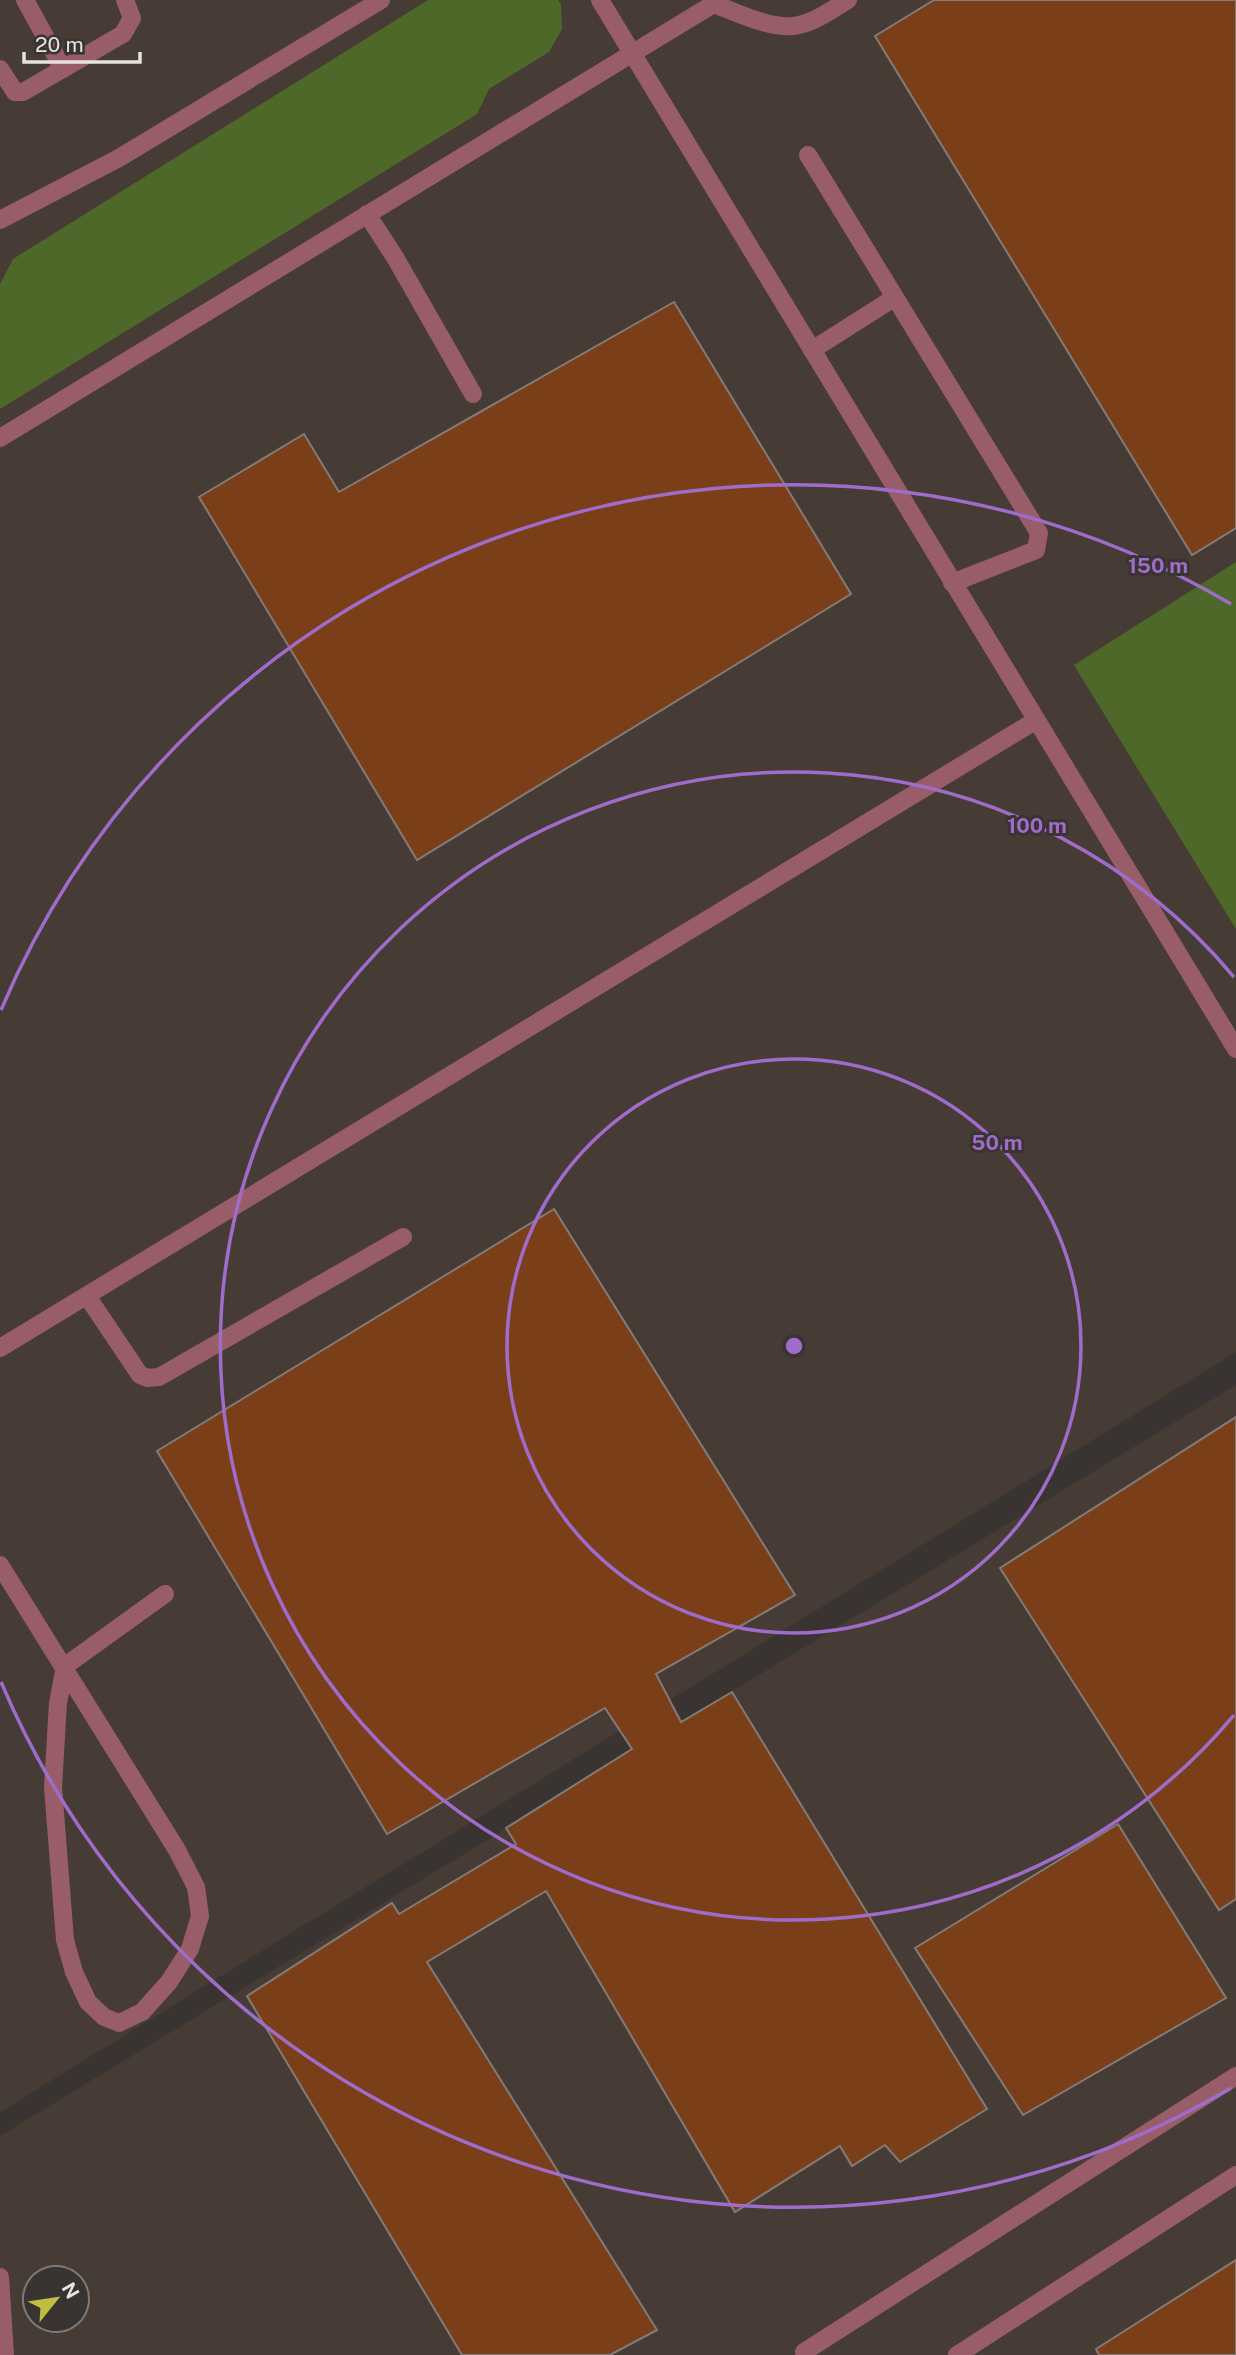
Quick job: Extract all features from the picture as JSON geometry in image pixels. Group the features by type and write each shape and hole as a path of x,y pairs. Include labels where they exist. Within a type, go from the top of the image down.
{"street":[{"path":"25,0 63,69"},
{"path":"0,69 15,92 23,92 123,34 132,18 125,0"},
{"path":"0,220 119,158 381,0"},
{"path":"600,0 1236,1049"},
{"path":"0,438 716,2 774,25 794,26 817,18 848,0"},
{"path":"808,155 1039,533 1036,550 952,583"},
{"path":"367,214 396,259 473,394"},
{"path":"811,350 894,298"},
{"path":"0,1348 1035,721"},
{"path":"87,1296 140,1375 148,1378 159,1377 403,1237"},
{"path":"0,1565 65,1667 177,1850 196,1887 200,1916 190,1949 170,1982 142,2012 119,2023 104,2017 88,2002 74,1972 65,1940 53,1787 58,1703 65,1667 165,1594"},
{"path":"803,2354 1236,2076"},
{"path":"957,2355 1236,2175"},
{"path":"0,2277 5,2355"}],"shaded area":[{"path":"0,0 1236,0 1236,1352 0,2112"},
{"path":"1236,1385 1236,2355 0,2355 0,2136"}],"green space":[{"path":"428,0 558,0 561,4 562,29 549,52 489,89 477,114 0,409 0,284 13,259"},
{"path":"1236,562 1236,929 1074,665"}],"building":[{"path":"934,0 1236,0 1236,528 1192,555 875,36"},
{"path":"674,302 851,594 417,860 199,497 304,434 339,492"},
{"path":"554,1209 795,1595 656,1674 681,1722 732,1692 987,2109 900,2162 885,2145 852,2166 840,2146 735,2212 546,1891 427,1962 657,2330 610,2355 462,2355 247,1996 392,1903 399,1914 516,1844 506,1828 632,1749 605,1708 387,1834 157,1451"},
{"path":"1236,1417 1236,1899 1219,1910 1000,1568"},
{"path":"1118,1824 1226,1998 1023,2115 915,1948"},
{"path":"1236,2260 1236,2355 1099,2355 1096,2349"}]}
